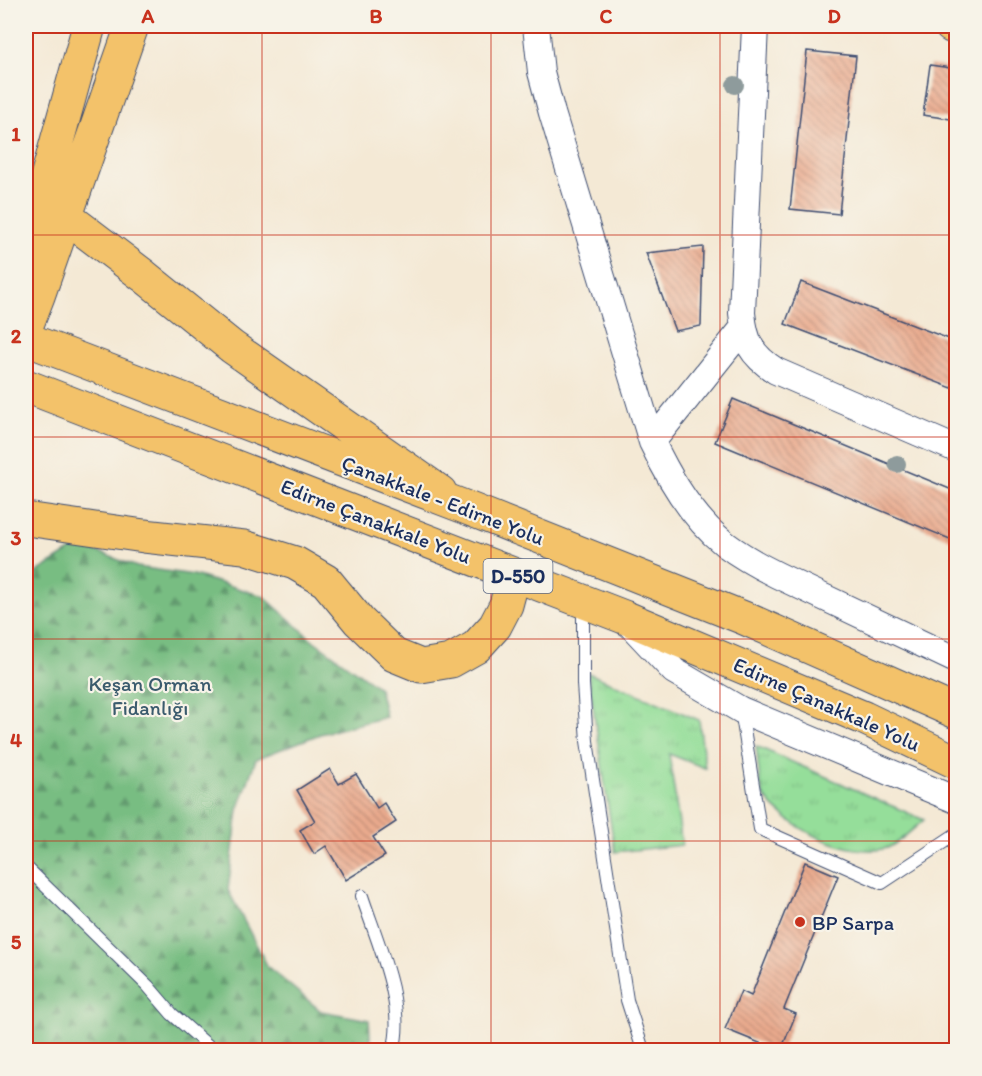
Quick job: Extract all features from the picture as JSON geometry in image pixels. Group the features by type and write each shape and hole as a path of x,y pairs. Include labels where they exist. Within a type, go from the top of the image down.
{"main road":[{"path":"26,327 38,296 43,210 89,26"},
{"path":"26,253 43,210 132,26"},
{"path":"951,26 957,26"},
{"path":"43,210 144,276 232,346 462,506"},
{"name":"Çanakkale - Edirne Yolu","path":"26,339 462,506 744,618 957,712"},
{"name":"Edirne Çanakkale Yolu","path":"26,386 624,617 864,718 957,762"},
{"path":"26,519 144,536 244,547 295,563 326,581 359,621 394,655 421,666 451,661 476,646 495,626 506,605 514,575"}],"street":[{"path":"536,26 541,72 549,105 652,442 663,466 686,501 705,526 724,543 777,575 957,660"},
{"path":"755,26 742,313 749,346 761,361 776,371 957,449"},
{"path":"652,442 744,327"},
{"path":"624,617 674,671 741,710 957,800"}],"lane":[{"path":"583,601 582,674 586,741 627,1000 643,1050"},
{"path":"741,710 760,829 882,883 957,834"},
{"path":"26,867 148,986 172,1014 213,1050"},
{"path":"362,896 395,1003 397,1024 393,1050"}],"green space":[{"name":"Keşan Orman Fidanlığı","path":"80,545 137,567 194,575 263,596 314,641 379,688 386,717 320,734 256,759 238,810 228,890 268,967 321,1011 369,1020 371,1050 26,1050 26,579"},
{"path":"588,673 699,720 705,768 669,754 682,845 615,852"},
{"path":"756,746 924,820 901,840 887,848 855,849 820,838 787,819 764,796"}],"building":[{"path":"807,51 856,56 839,214 790,209"},
{"path":"930,65 957,69 957,120 923,115"},
{"path":"703,247 701,326 675,331 646,253"},
{"path":"801,282 957,342 957,390 785,324"},
{"path":"733,399 957,492 957,542 715,442"},
{"path":"330,769 339,784 356,774 377,808 384,803 396,822 373,837 385,856 346,880 326,846 314,854 300,830 315,821 297,790"},
{"path":"805,862 838,876 784,1009 796,1014 781,1050 777,1050 725,1029 741,991 751,996"}],"place":[{"name":"BP Sarpa","path":"800,922"}]}
